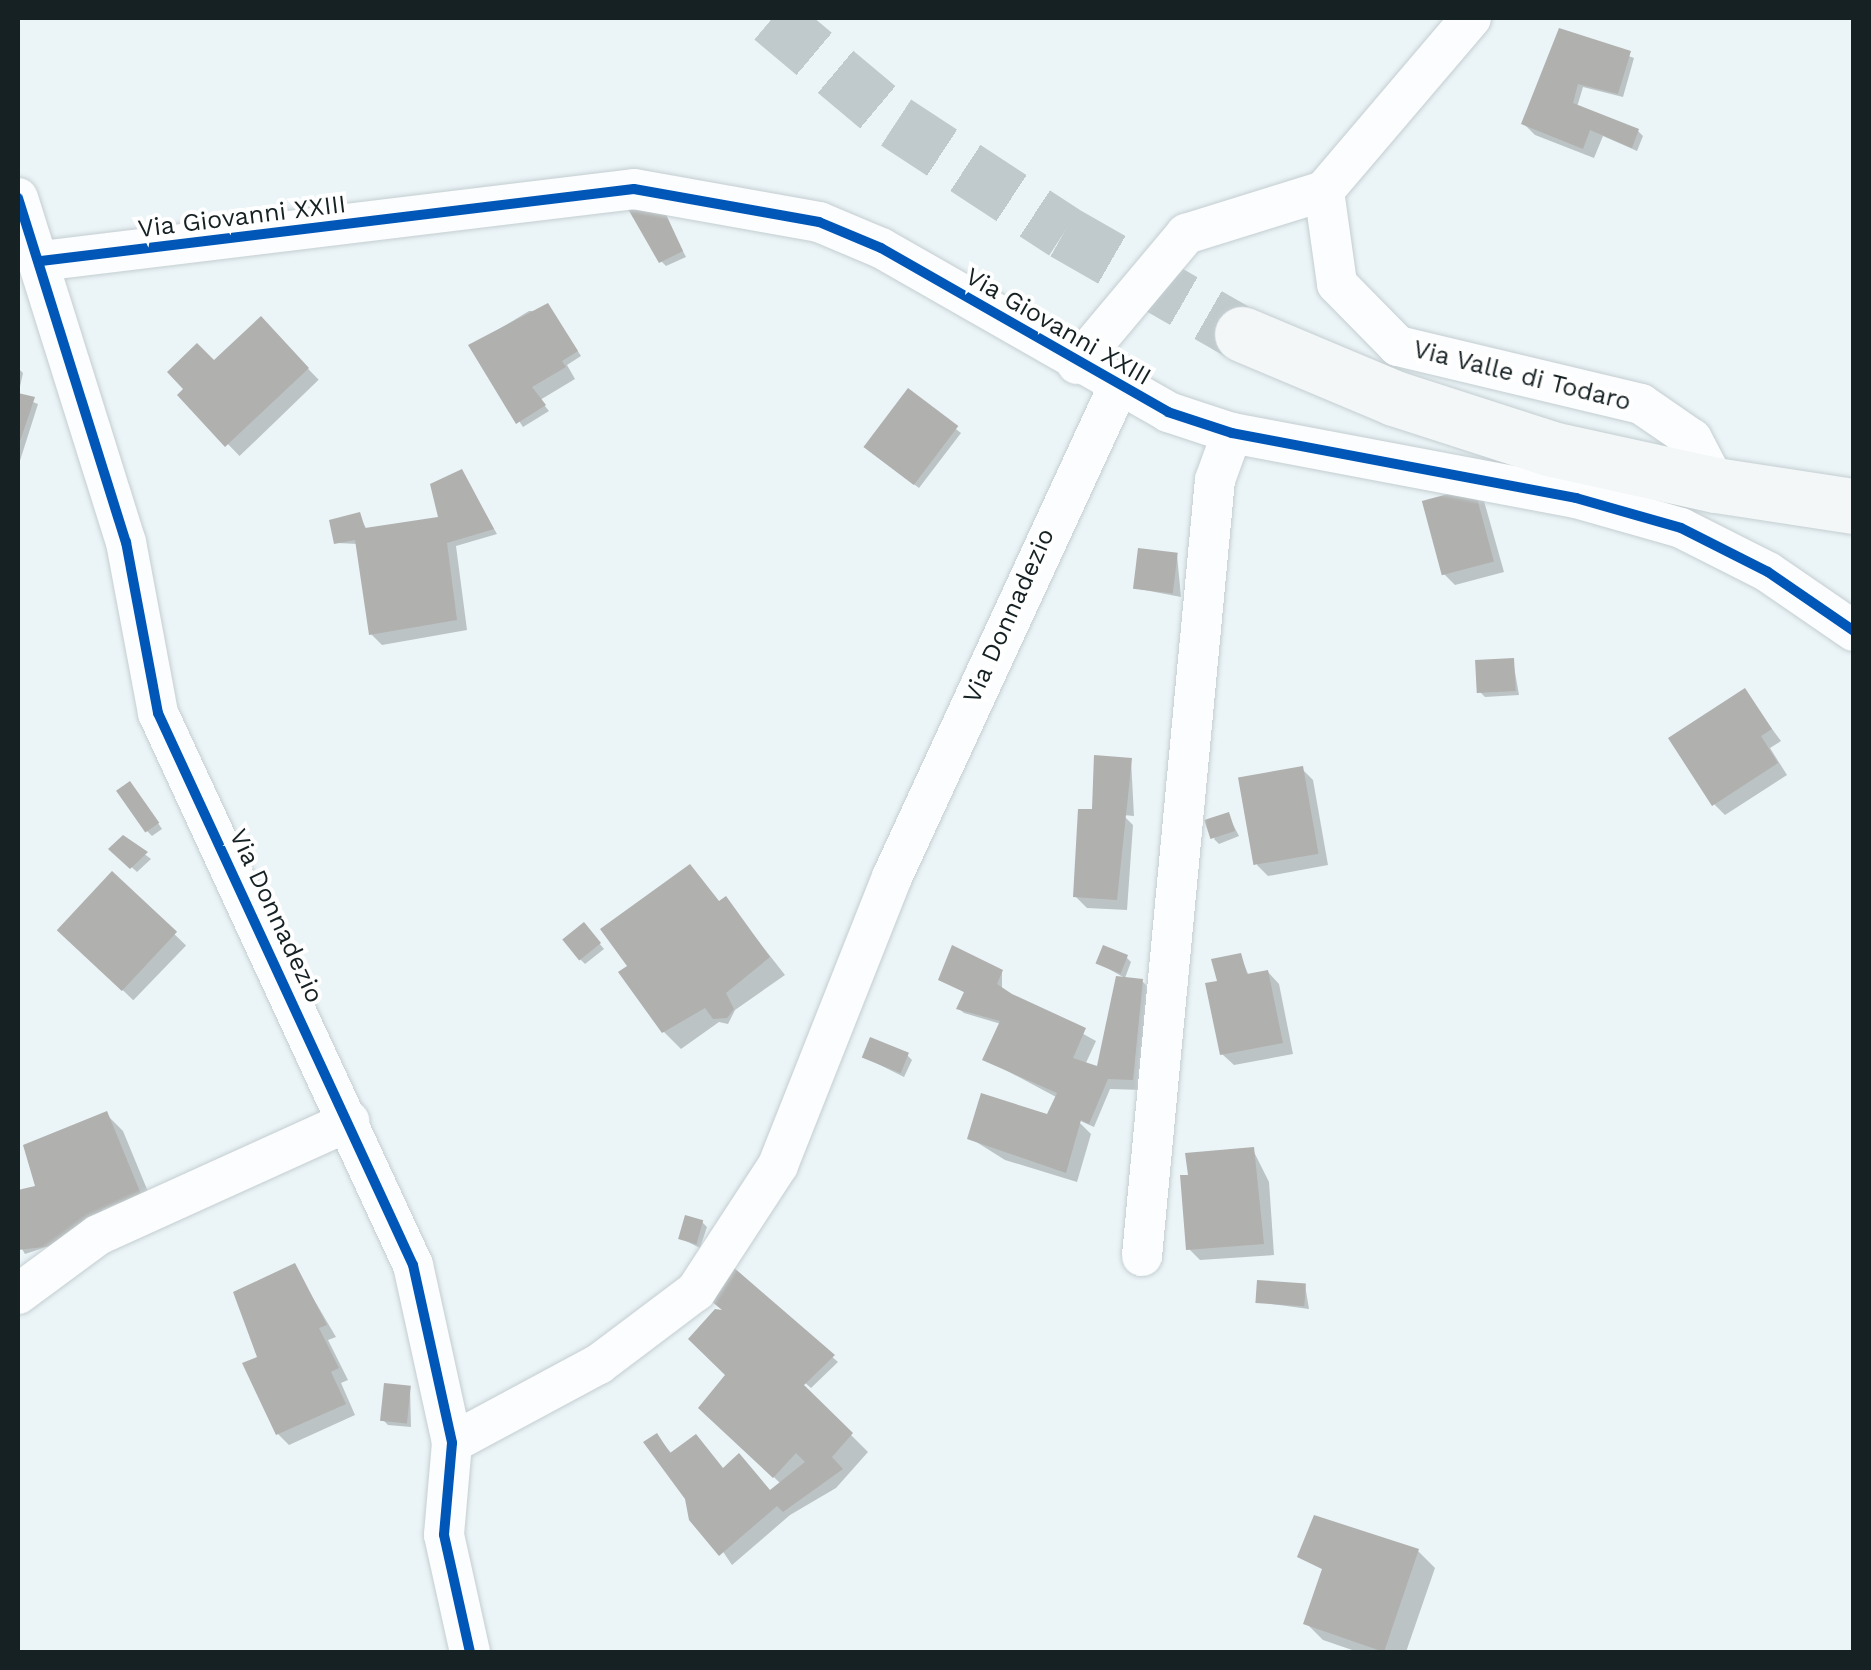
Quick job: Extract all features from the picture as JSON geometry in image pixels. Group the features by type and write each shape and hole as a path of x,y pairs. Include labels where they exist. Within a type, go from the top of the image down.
{"main road":[{"path":"1242,334 1394,398 1552,449 1716,486 1854,506"}],"street":[{"path":"1076,364 1186,234 1324,192 1471,18"},
{"name":"Via Giovanni XXIII","path":"40,262 634,189 819,222 881,248 1118,387 1232,433 1576,498 1680,528 1768,572 1854,631"},
{"name":"Via Valle di Todaro","path":"1324,192 1337,284 1398,346 1641,404 1692,439 1716,486"},
{"name":"Via Donnadezio","path":"18,198 126,542 158,713 413,1265 452,1443 444,1534 470,1652"},
{"name":"Via Donnadezio","path":"452,1443 599,1364 696,1292 778,1165 892,877 1118,387"},
{"path":"1142,1256 1215,480 1232,433"},
{"path":"18,1294 98,1235 349,1120"}],"building":[{"path":"1559,28 1631,51 1618,94 1578,84 1573,103 1639,129 1632,148 1590,130 1583,149 1521,124"},
{"path":"628,209 664,210 683,251 659,263"},
{"path":"548,303 578,351 562,361 566,367 532,387 546,405 516,424 468,345"},
{"path":"261,316 309,368 225,447 177,395 183,389 167,372 197,343 214,360"},
{"path":"908,388 958,426 914,485 863,447"},
{"path":"18,393 35,397 18,447"},
{"path":"462,469 494,529 447,543 457,620 369,635 355,540 334,544 329,520 360,512 365,528 438,517 430,484"},
{"path":"1474,487 1494,561 1442,575 1422,501"},
{"path":"1138,548 1178,553 1173,594 1133,589"},
{"path":"1514,658 1516,691 1477,693 1475,660"},
{"path":"1745,688 1772,729 1761,736 1778,763 1712,806 1668,738"},
{"path":"1094,755 1132,758 1117,900 1073,897 1078,809 1092,809"},
{"path":"1303,766 1318,854 1253,865 1238,777"},
{"path":"130,781 159,823 145,833 116,791"},
{"path":"1229,812 1235,831 1210,839 1204,820"},
{"path":"123,835 148,852 130,869 108,849"},
{"path":"690,864 719,901 726,896 770,957 726,993 734,1009 727,1018 713,1019 705,1008 662,1033 618,972 627,966 600,929"},
{"path":"112,871 177,932 122,991 57,930"},
{"path":"584,922 601,943 579,961 562,940"},
{"path":"952,945 1003,970 997,984 1012,994 1086,1028 1073,1058 1097,1066 1116,976 1143,979 1133,1080 1108,1079 1089,1124 1081,1120 1066,1173 967,1139 981,1093 1047,1114 1057,1093 982,1060 1000,1021 956,1009 964,992 938,980"},
{"path":"1103,945 1128,955 1121,974 1096,964"},
{"path":"1241,953 1247,974 1268,970 1283,1043 1220,1055 1205,983 1217,981 1211,959"},
{"path":"870,1037 909,1053 901,1073 862,1057"},
{"path":"107,1111 141,1194 102,1209 105,1218 53,1246 18,1250 18,1190 35,1186 23,1145"},
{"path":"1254,1147 1264,1244 1186,1250 1180,1175 1188,1175 1185,1153"},
{"path":"685,1215 703,1220 696,1244 678,1239"},
{"path":"725,1260 835,1355 804,1385 853,1433 832,1457 843,1469 783,1512 777,1506 719,1556 689,1520 685,1499 643,1442 657,1433 670,1453 696,1434 723,1468 739,1453 770,1490 805,1462 796,1453 773,1478 698,1408 725,1375 688,1339 715,1309 722,1310 700,1292"},
{"path":"295,1263 327,1325 319,1328 339,1368 331,1372 346,1404 276,1435 242,1363 257,1357 233,1292"},
{"path":"1257,1280 1306,1283 1304,1306 1255,1303"},
{"path":"384,1383 411,1386 407,1424 380,1421"},
{"path":"1314,1515 1419,1549 1384,1652 1303,1624 1322,1569 1297,1557"}],"tunnel":[{"path":"772,18 896,122 1064,232 1242,334"}],"cycle path":[{"path":"41,261 634,189 819,222 881,248 1168,412 1232,433 1576,498 1681,528 1768,572 1854,631"},
{"path":"18,198 126,542 158,713 413,1265 452,1443 444,1535 470,1652"}]}
